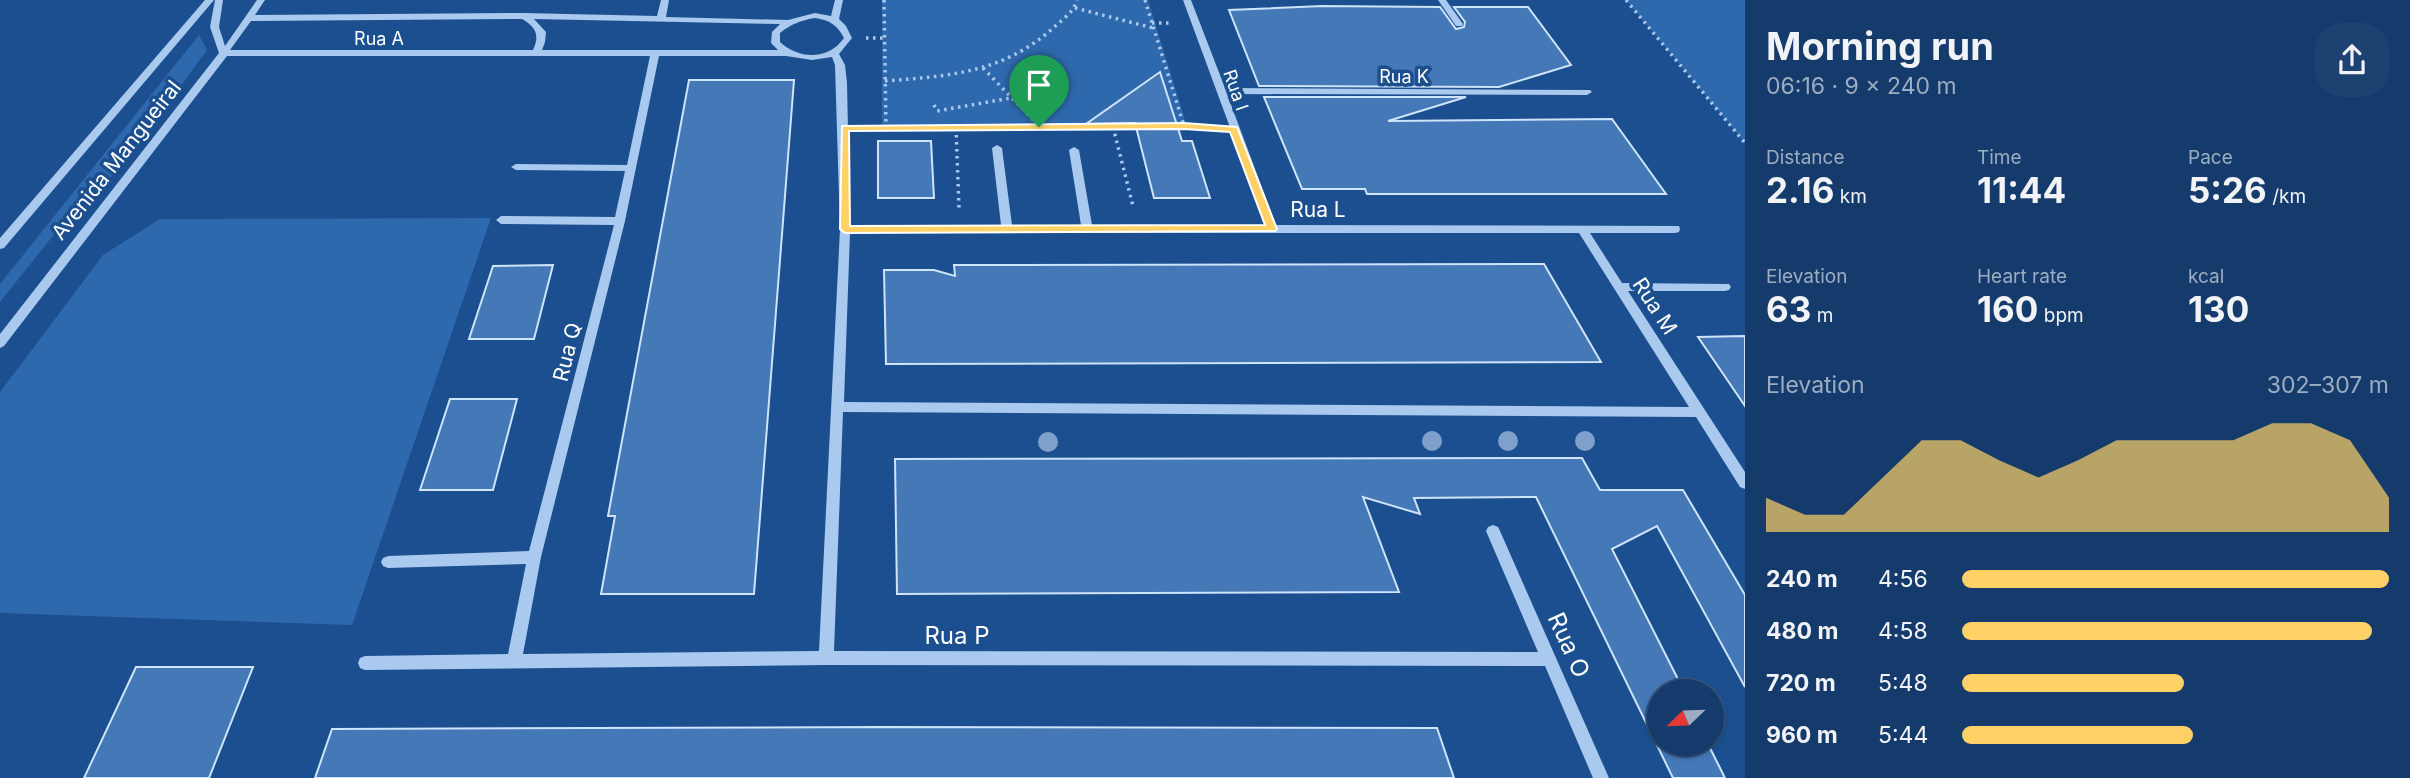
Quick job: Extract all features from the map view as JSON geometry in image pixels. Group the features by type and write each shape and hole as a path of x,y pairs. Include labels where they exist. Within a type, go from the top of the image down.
{"street":[{"name":"Avenida Mangueiral","path":"0,245 210,0"},
{"path":"219,0 214,16 214,35 224,53"},
{"name":"Avenida Mangueiral","path":"0,343 224,53 261,0"},
{"path":"661,18 665,0"},
{"path":"826,658 845,229 845,128 840,65 834,53 844,46 848,38 845,28 834,20 839,0"},
{"name":"Rua I","path":"1187,0 1272,229"},
{"path":"1442,0 1458,24"},
{"path":"523,16 539,24 543,32 542,43 535,54"},
{"name":"Rua A","path":"248,18 523,16 786,22 801,16 818,16 834,20"},
{"path":"786,22 776,32 775,43 786,53"},
{"name":"Rua A","path":"224,53 786,53 810,58 834,53"},
{"name":"Rua Q","path":"514,661 534,557 620,221 655,53"},
{"name":"Rua K","path":"1221,92 1587,92"},
{"path":"997,148 1007,230"},
{"path":"1074,150 1087,230"},
{"path":"516,167 631,168"},
{"path":"501,220 620,221"},
{"name":"Rua L","path":"845,229 1582,229"},
{"path":"1582,229 1675,229"},
{"name":"Rua M","path":"1582,229 1745,483"},
{"path":"1620,287 1725,287"},
{"path":"837,407 1700,412"},
{"name":"Rua O","path":"1493,531 1601,778"},
{"path":"388,562 534,557"},
{"name":"Rua P","path":"365,663 826,658 1550,659"}],"path":[{"path":"884,0 886,128"},
{"path":"885,81 943,76 983,68 1028,49 1075,8 1077,0"},
{"path":"1145,0 1184,126"},
{"path":"1626,0 1745,143"},
{"path":"1075,8 1154,29"},
{"path":"983,68 1039,127"},
{"path":"934,105 937,111 1011,97"},
{"path":"845,128 1184,126 1233,129"},
{"path":"1113,127 1139,230"},
{"path":"956,128 960,230"}],"shaded area":[{"path":"882,0 1148,0 1188,130 882,132"},
{"path":"1626,0 1745,0 1745,143"},
{"path":"199,35 207,50 124,164 52,237 0,302 0,284"},
{"path":"491,218 352,625 0,613 0,392 103,255 160,219"}],"building":[{"path":"1322,6 1440,7 1456,29 1464,27 1465,22 1454,7 1528,7 1571,65 1499,87 1259,86 1229,10"},
{"path":"1160,72 1182,141 1192,141 1210,198 1154,198 1135,123 1086,124"},
{"path":"689,80 794,80 754,594 601,594 615,516 608,516"},
{"path":"1264,97 1466,97 1388,121 1612,119 1666,194 1367,194 1365,189 1302,189"},
{"path":"878,141 931,141 934,198 878,198"},
{"path":"1544,264 1601,362 886,364 884,270 934,270 955,276 954,265"},
{"path":"553,265 534,339 469,339 493,266"},
{"path":"1745,336 1745,406 1698,337"},
{"path":"450,399 517,399 493,490 420,490"},
{"path":"1582,458 1600,490 1683,490 1745,595 1745,687 1657,526 1612,549 1678,679 1647,679 1647,725 1536,497 1414,498 1420,514 1363,497 1399,592 897,594 895,459"},
{"path":"136,667 253,667 209,778 84,778"},
{"path":"1437,728 1454,778 315,778 332,729"},
{"path":"1662,756 1714,756 1725,778 1673,778"}],"route":[{"path":"1184,126 1233,129 1272,229 845,229 845,128 1039,127 1184,126"}]}
